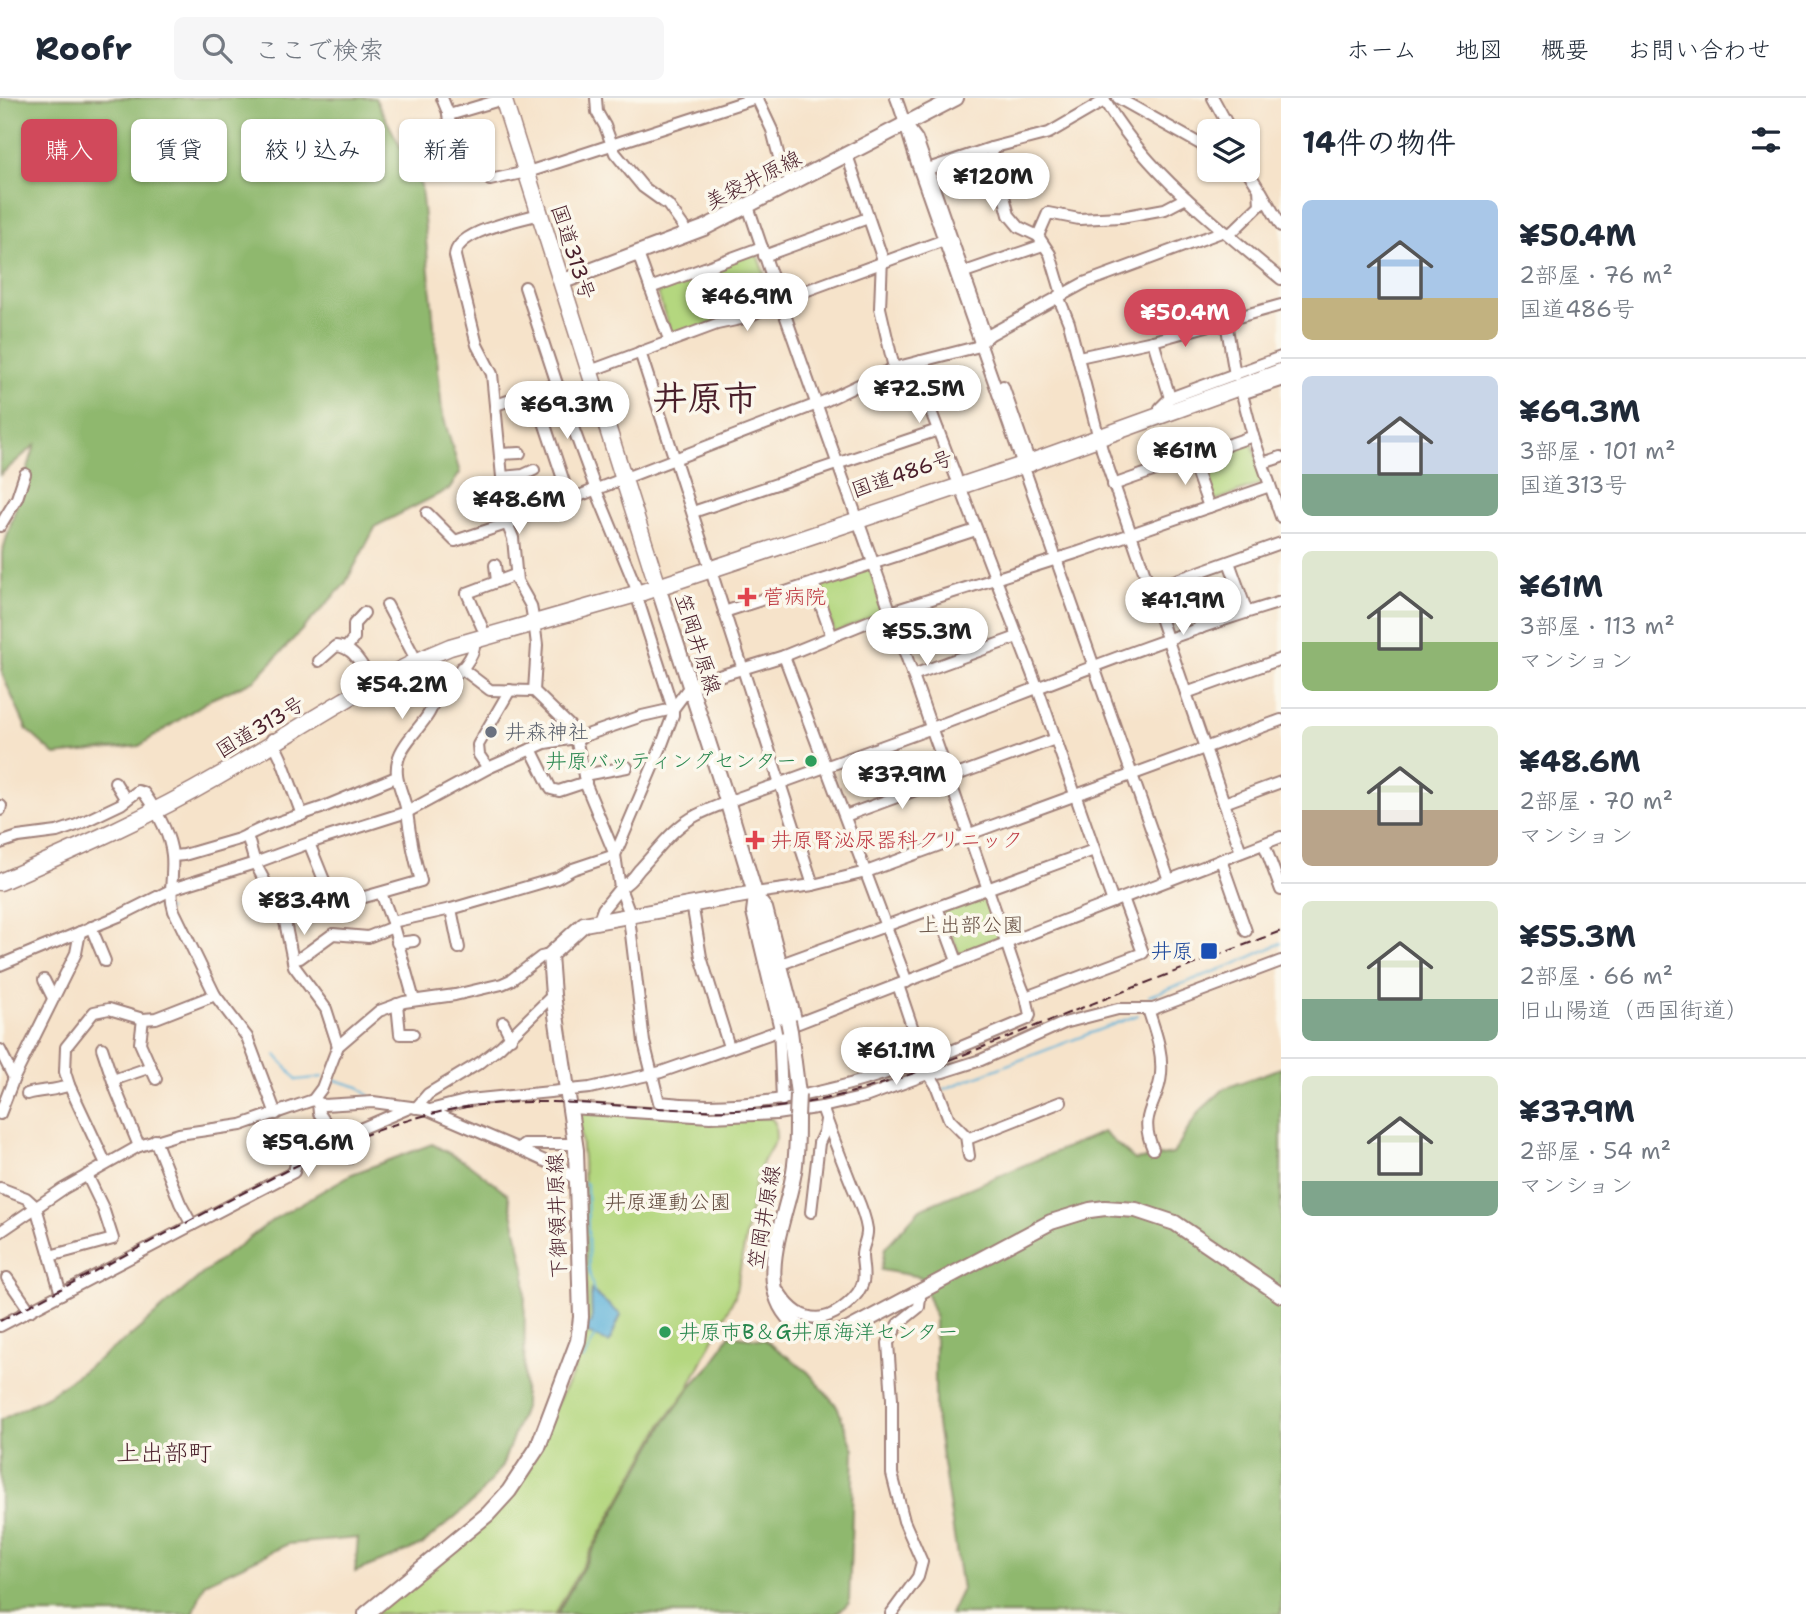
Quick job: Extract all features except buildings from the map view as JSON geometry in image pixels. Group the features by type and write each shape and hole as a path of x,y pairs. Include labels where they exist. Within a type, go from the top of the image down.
{"highway":[{"name":"国道313号","path":"0,882 153,806 272,740 414,654 448,638 533,619 657,583 503,98"},
{"name":"国道486号","path":"657,583 1025,459 1281,365"},
{"name":"国道486号","path":"1164,407 1281,373"},
{"name":"国道313号","path":"372,680 478,633"},
{"name":"国道313号","path":"0,872 153,806"}],"main road":[{"name":"美袋井原線","path":"561,282 687,236 956,98"},
{"name":"笠岡井原線","path":"657,583 755,893 788,1026 798,1094 797,1148 773,1271 774,1291 779,1306 796,1325 809,1332 823,1335 848,1330 1051,1222 1080,1212 1105,1208 1136,1210 1175,1223 1281,1296"},
{"path":"550,955 581,926 599,919 755,893"},
{"name":"下御領井原線","path":"366,1614 488,1514 509,1491 538,1447 571,1362 580,1330 576,1144 553,995 550,955"}],"street":[{"path":"442,98 449,119"},
{"path":"448,115 503,98"},
{"path":"596,98 597,112 606,126 611,145 643,187 668,205 687,236"},
{"path":"495,179 526,172 756,98 772,130 781,165 793,182"},
{"path":"896,98 906,124 910,146 924,171 1172,879"},
{"path":"1118,98 1197,142"},
{"path":"1213,98 1224,119"},
{"path":"924,171 991,148 1049,133 1104,99 1138,150 1186,198 1281,279"},
{"path":"991,148 1009,215 1040,241 1054,262 1060,295 1113,485 1241,852"},
{"path":"847,155 883,261 880,305 894,368"},
{"path":"924,171 944,240 960,274"},
{"path":"1255,182 1281,226"},
{"path":"427,513 454,541 570,500 816,404 894,368 976,347 1060,295 1111,271 1226,233 1260,205 1259,189"},
{"path":"1040,241 1048,213 1079,219 1121,217 1165,209 1186,198"},
{"path":"748,206 1007,942 1030,1015 1028,1019 982,1040 930,1059 923,1044 918,1042"},
{"path":"534,691 537,645 531,606 515,575 513,538 501,509 502,477 492,374 477,345 455,250 474,234 539,214"},
{"path":"650,288 868,218"},
{"path":"590,371 745,317 883,261 944,240"},
{"path":"960,274 1040,241"},
{"path":"638,254 670,342"},
{"path":"293,960 300,958 333,934 368,936 393,924 557,878 573,869 615,855 662,747 673,709 636,590 557,384 525,287"},
{"path":"1079,357 1153,341 1281,305"},
{"path":"1226,322 1235,375"},
{"path":"1153,341 1164,407"},
{"path":"640,352 813,884"},
{"path":"1164,407 1281,357"},
{"path":"921,361 928,402 1038,689 1094,850 1143,953 1026,997"},
{"path":"1164,407 1184,415 1281,381"},
{"path":"496,405 557,384"},
{"path":"534,392 570,500"},
{"path":"1242,394 1253,436 1281,517"},
{"path":"693,512 938,430"},
{"path":"1113,485 1253,436"},
{"path":"500,454 520,453"},
{"path":"1191,457 1209,507"},
{"path":"1264,463 1281,457"},
{"path":"502,477 523,475 534,470"},
{"path":"0,526 17,498 25,474"},
{"path":"0,965 86,930 171,890 407,811 488,768 531,749 673,709 690,687 784,656 892,613 1270,486"},
{"path":"724,611 976,530"},
{"path":"1151,589 1281,543"},
{"path":"1229,562 1247,612"},
{"path":"495,565 497,581"},
{"path":"282,907 339,893 347,902 382,892 423,885 414,859 407,811 396,777 399,756 404,744 428,715 433,706 433,695 461,668 475,649 478,633 467,593 515,575"},
{"path":"1185,577 1201,628"},
{"path":"813,583 832,637"},
{"path":"599,919 606,904 621,888 674,832 697,815 1201,628 1281,602"},
{"path":"387,605 414,654"},
{"path":"346,648 354,638 354,624 364,613"},
{"path":"913,675 1017,637"},
{"path":"319,661 336,646 346,648 363,666 379,691 409,696"},
{"path":"784,656 886,926 929,1074 949,1119 967,1139 969,1156"},
{"path":"1186,693 1281,659"},
{"path":"461,668 490,690 534,691 570,726 576,738 585,778 615,855 629,914 645,1042 659,1102 719,1110 841,1088 919,1062 916,1046 918,1042"},
{"path":"488,768 478,750 479,733 510,690"},
{"path":"782,1100 788,1026 781,964 767,908 755,893 866,872 1281,720"},
{"path":"845,816 1055,739"},
{"path":"272,740 302,815"},
{"path":"531,749 551,789 559,791 585,778 627,767"},
{"path":"173,856 247,835 396,777"},
{"path":"115,782 126,800"},
{"path":"1224,803 1281,782"},
{"path":"0,844 18,837 57,832 113,808 140,791 153,806 169,840 173,856 171,890 174,911 215,995 247,1037 276,1114"},
{"path":"247,835 255,863 282,907 294,966 326,1009 338,1046"},
{"path":"430,1110 469,1100 567,1091 653,1074 902,983 1281,837"},
{"path":"309,843 330,895"},
{"path":"1264,844 1281,890"},
{"path":"781,964 1094,850"},
{"path":"1220,860 1246,931"},
{"path":"382,892 414,1000"},
{"path":"692,903 701,957 729,1047"},
{"path":"937,907 957,961"},
{"path":"451,909 459,948"},
{"path":"86,930 105,961"},
{"path":"0,1114 14,1078 86,930"},
{"path":"397,943 414,941"},
{"path":"349,1158 319,1113 316,1102 331,1058 338,1046 379,1011 414,1000 455,995 502,984 541,957 550,955"},
{"path":"571,1108 719,1110 776,1114 821,1107 865,1097 929,1074 981,1060 1064,1023 1118,1009 1148,1009 1281,961"},
{"path":"44,980 53,998"},
{"path":"106,1164 69,1085 65,1072 66,1047 89,1015 99,1010 109,1009 143,1019 156,1018 215,995"},
{"path":"0,1326 294,1171 299,1157 415,1106 428,1094 481,1062 511,1038 553,995"},
{"path":"397,1004 400,1034 413,1034"},
{"path":"1148,1009 1161,1058 1158,1091 1147,1114 1153,1149"},
{"path":"143,1019 140,1043 156,1079"},
{"path":"503,1022 511,1038"},
{"path":"102,1048 139,1146"},
{"path":"0,1049 14,1078"},
{"path":"113,1080 151,1067"},
{"path":"27,1094 44,1089 55,1091 69,1085"},
{"path":"0,1232 87,1175 139,1146 179,1134 241,1125 316,1102 330,1105 373,1102 430,1110 521,1147 578,1181"},
{"path":"967,1139 1061,1102"},
{"path":"774,1291 780,1293 790,1307 799,1313 807,1318 817,1318 836,1312 854,1296 863,1283 861,1252 866,1242 867,1229 821,1107"},
{"path":"811,1212 819,1143 826,1120"},
{"path":"155,1140 180,1203 192,1225"},
{"path":"521,1147 576,1144"},
{"path":"50,1256 113,1239 103,1208 87,1175"},
{"path":"0,1188 26,1198 36,1207 61,1294"},
{"path":"7,1278 30,1311"},
{"path":"891,1614 921,1570 920,1555 904,1521 892,1474 892,1399 887,1353 888,1343 898,1324 919,1307 918,1293"}],"green space":[{"path":"0,98 375,98 399,144 399,182 419,182 421,186 442,412 460,473 449,489 376,526 345,584 255,680 211,699 139,746 55,755 27,730 2,674 2,553 35,445 0,475"},
{"path":"756,251 774,302 759,310 672,337 656,288"},
{"path":"1247,440 1252,443 1266,482 1212,502 1195,458"},
{"path":"869,568 885,611 835,633 817,585"},
{"name":"上出部公園","path":"982,894 986,896 1001,938 960,956 942,909"},
{"path":"1281,1068 1281,1614 950,1614 962,1589 935,1411 935,1316 921,1277 881,1270 885,1248 920,1209 1103,1132 1135,1160 1173,1154 1198,1113 1225,1088"},
{"name":"井原運動公園","path":"579,1113 771,1118 775,1123 776,1139 756,1181 735,1296 688,1389 663,1423 555,1614 372,1614 490,1519 572,1376 587,1329 583,1160"},
{"path":"432,1144 469,1164 508,1194 525,1269 524,1407 502,1466 476,1499 422,1545 355,1572 358,1538 288,1544 205,1583 193,1614 0,1614 0,1420 48,1396 133,1334 207,1270 274,1219 352,1174"},
{"path":"729,1335 765,1340 808,1372 837,1406 854,1450 849,1603 836,1614 557,1614 665,1423 693,1384 713,1363"}],"water":[{"path":"591,1290 621,1315 609,1343 588,1333 588,1324 592,1321"}],"waterway":[{"path":"156,906 168,910"},
{"path":"1149,996 1235,964 1281,943"},
{"path":"944,1089 1138,1015"},
{"path":"276,1055 297,1080 323,1077"},
{"path":"332,1079 359,1087 370,1097"},
{"path":"510,1140 522,1140"},
{"path":"584,1182 587,1184 589,1271 594,1292"},
{"path":"583,1360 596,1336"}],"railway":[{"path":"0,1321 299,1164 404,1122 476,1105 521,1102 747,1110 824,1099 855,1092 947,1061 1281,931"}],"place":[{"name":"菅病院","path":"747,597"},
{"name":"井森神社","path":"491,732"},
{"name":"井原バッティングセンター","path":"811,761"},
{"name":"井原腎泌尿器科クリニック","path":"755,840"},
{"name":"井原","path":"1209,951"},
{"name":"井原市B＆G井原海洋センター","path":"665,1332"}],"district":[{"name":"井原市","path":"705,397"},
{"name":"上出部町","path":"164,1453"}]}
